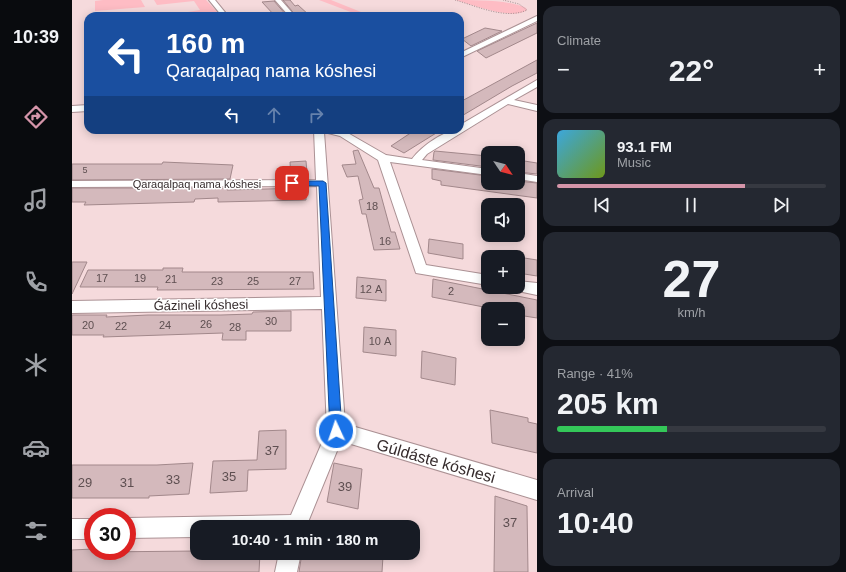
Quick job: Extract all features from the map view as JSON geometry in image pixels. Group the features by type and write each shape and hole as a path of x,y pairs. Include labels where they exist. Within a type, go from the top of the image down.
{"street":[{"path":"212,0 222,12"},
{"path":"278,0 288,12"},
{"path":"464,54 537,18"},
{"path":"464,127 537,83"},
{"path":"506,101 537,108"},
{"path":"72,109 84,108"},
{"path":"299,520 336,431 319,134"},
{"path":"343,134 383,158 481,171"},
{"path":"415,162 423,152 452,134"},
{"path":"383,158 421,269 481,279"},
{"path":"525,177 537,179"},
{"name":"Qaraqalpaq nama kóshesi","path":"72,184 323,183"},
{"path":"525,287 537,289"},
{"name":"Ǵázineli kóshesi","path":"72,307 329,303"},
{"name":"Gúldáste kóshesi","path":"336,431 537,490"},
{"path":"136,528 190,527"},
{"path":"72,529 84,529"},
{"path":"286,572 289,560"}],"path":[{"path":"455,0 508,14 521,14 527,10 519,4 503,0"}],"shaded area":[{"path":"141,0 145,7 95,11 95,1"},
{"path":"154,0 206,0 217,12 188,12 200,10 194,1 157,5"},
{"path":"319,0 331,0 361,12 351,12"},
{"path":"455,0 482,0 511,3 526,8 527,10 521,13 502,13"}],"building":[{"path":"283,0 290,0 295,6 298,5 306,12 293,12"},
{"path":"274,1 284,12 271,12 262,2"},
{"path":"537,23 537,33 486,58 477,51"},
{"path":"485,28 502,31 471,46 464,41 464,38"},
{"path":"537,60 537,73 464,115 464,100"},
{"path":"409,134 435,134 404,153 391,146"},
{"path":"358,150 374,188 379,188 391,232 395,232 400,249 374,250 366,214 362,214 359,200 363,199 358,176 347,177 342,165 356,164 353,151"},
{"path":"434,152 481,155 481,166 433,160"},
{"path":"306,161 307,173 305,173 305,179 291,179 290,162"},
{"path":"525,161 537,163 537,174 525,173"},
{"path":"163,162 233,165 230,179 72,180 72,164 162,164"},
{"path":"432,169 481,175 481,190 525,190 525,182 537,183 537,198 441,185 441,181 432,179"},
{"path":"72,188 228,188 227,190 306,188 306,200 218,202 218,198 195,199 194,202 84,205 86,202 72,202"},
{"path":"429,239 463,244 463,259 428,253"},
{"path":"525,258 537,260 537,276 525,274"},
{"path":"72,262 87,262 72,294"},
{"path":"163,268 183,268 182,272 313,272 314,289 157,290 158,287 80,287 88,270 163,270"},
{"path":"357,277 386,280 386,301 356,298"},
{"path":"433,279 481,289 481,294 507,294 537,300 537,318 525,316 525,302 481,302 481,306 432,297"},
{"path":"291,311 291,331 246,331 246,340 222,340 223,333 103,337 104,335 72,335 72,315 107,315 106,317 148,315 221,315"},
{"path":"364,327 396,330 396,356 363,352"},
{"path":"422,351 456,358 455,385 421,378"},
{"path":"490,410 528,418 528,422 537,424 537,453 492,443"},
{"path":"286,430 286,469 248,470 247,491 210,493 213,461 257,460 259,431"},
{"path":"193,463 189,494 149,496 149,498 72,498 72,465 157,465"},
{"path":"334,463 362,469 358,509 327,502"},
{"path":"495,496 527,506 528,572 494,572"},
{"path":"84,549 84,560 136,560 136,552 190,551 190,560 260,560 259,572 72,572 72,550"},
{"path":"301,560 383,560 382,572 299,572"}],"route":[{"path":"292,183 323,183 336,431"}]}
